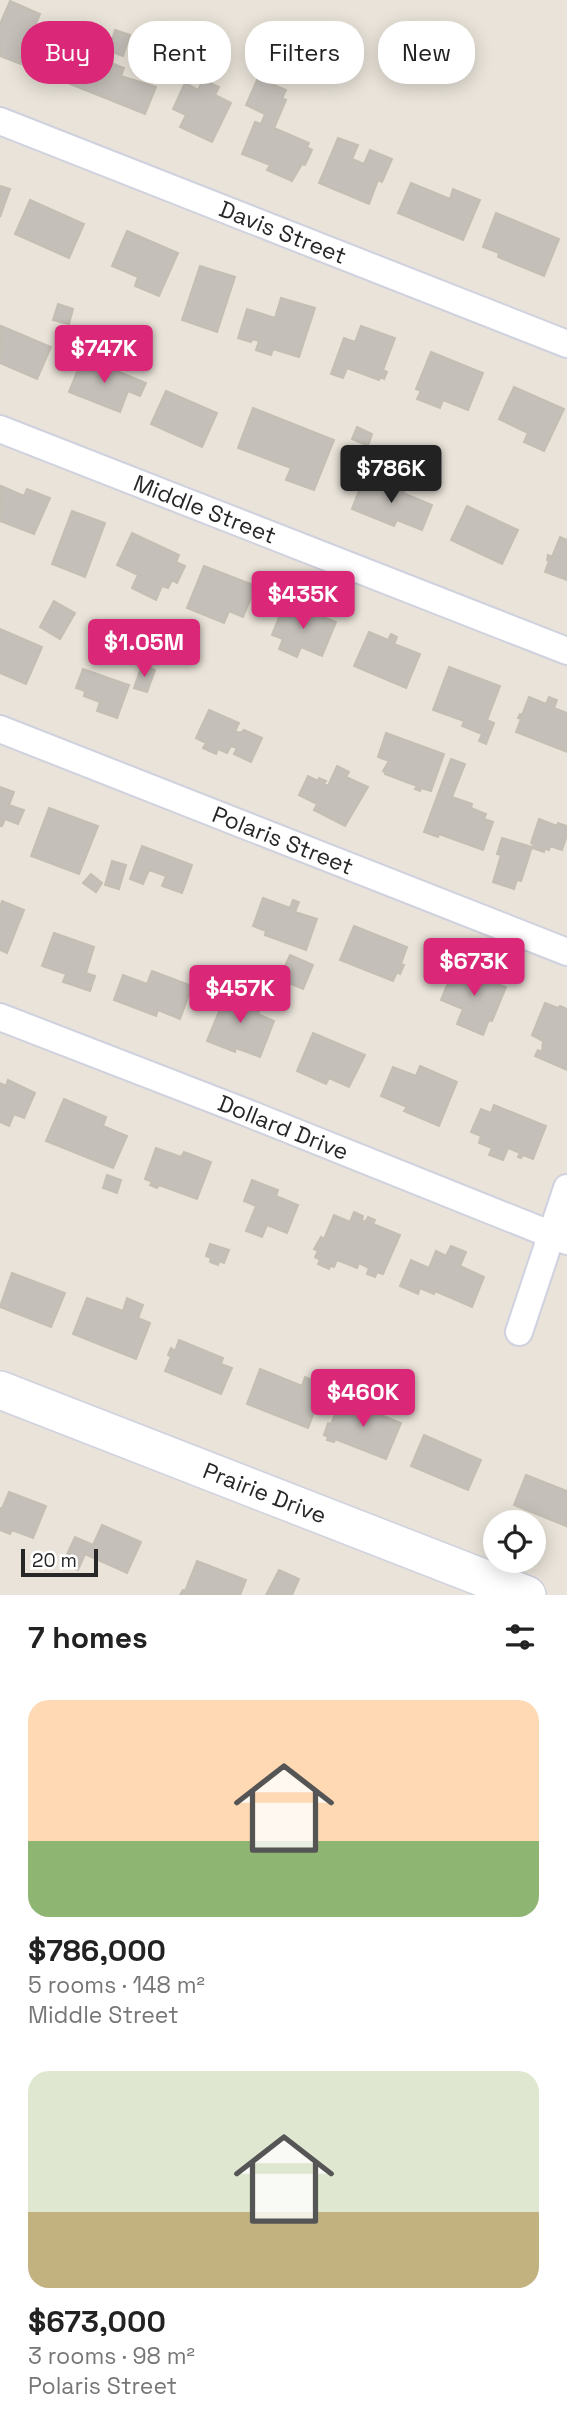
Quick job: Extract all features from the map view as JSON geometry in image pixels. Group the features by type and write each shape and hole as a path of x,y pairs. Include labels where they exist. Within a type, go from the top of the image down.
{"street":[{"name":"Davis Street","path":"0,121 567,344"},
{"name":"Middle Street","path":"0,429 567,651"},
{"name":"Polaris Street","path":"0,729 567,952"},
{"name":"Dollard Drive","path":"0,1017 559,1237"},
{"path":"519,1332 559,1237 567,1188"},
{"name":"Prairie Drive","path":"0,1390 527,1595"}],"building":[{"path":"10,1 40,14 37,21 21,21 21,64 0,56 0,24"},
{"path":"115,30 128,34 123,56 114,53"},
{"path":"114,64 124,68 121,76 128,78 128,84 156,87 145,114 70,84 114,84"},
{"path":"185,84 198,90 201,84 212,84 219,87 215,95 231,103 212,142 180,127 186,115 173,109"},
{"path":"255,84 272,84 286,90 282,98 286,100 274,128 309,143 307,147 312,150 305,165 302,164 292,181 267,170 270,165 242,154 255,122 261,124 265,114 246,105"},
{"path":"338,138 358,145 352,159 364,164 370,150 392,159 382,182 378,180 369,204 319,183"},
{"path":"411,183 450,199 453,189 480,200 463,240 398,213"},
{"path":"0,186 10,189 0,217"},
{"path":"30,200 84,224 69,258 15,234"},
{"path":"496,213 559,239 544,276 498,257 499,253 483,247"},
{"path":"127,231 178,253 159,296 135,286 138,277 112,266"},
{"path":"200,266 235,277 217,332 182,320"},
{"path":"281,298 315,308 299,357 273,349 271,355 256,350 259,341 252,339 251,342 238,338 247,309 275,318"},
{"path":"58,304 73,309 69,324 53,320"},
{"path":"1,326 51,347 37,379 0,363"},
{"path":"361,326 395,338 383,370 387,372 384,379 381,377 379,380 347,368 343,378 331,374 344,338 355,342"},
{"path":"431,352 483,373 468,410 443,400 440,408 417,399 421,391 416,389"},
{"path":"83,357 146,383 140,396 128,391 120,412 69,392"},
{"path":"514,387 564,409 544,451 524,442 528,433 499,419"},
{"path":"166,391 217,413 202,447 151,424"},
{"path":"253,408 334,440 314,490 286,480 291,468 238,448"},
{"path":"357,427 372,434 368,446 352,439"},
{"path":"363,480 381,488 384,481 405,490 403,493 432,505 422,530 397,520 394,526 352,509"},
{"path":"1,486 24,496 27,489 50,498 34,534 0,521"},
{"path":"467,506 518,530 502,564 451,540"},
{"path":"72,511 105,523 85,577 52,564"},
{"path":"132,533 179,555 176,562 185,566 177,583 172,580 168,588 162,586 156,600 132,588 138,575 117,565"},
{"path":"560,537 567,540 567,580 545,572 548,555 552,557"},
{"path":"204,566 256,586 243,617 229,611 224,623 187,608"},
{"path":"54,601 75,613 60,639 40,627"},
{"path":"285,602 336,622 322,656 301,647 297,657 279,649 283,639 272,635"},
{"path":"0,629 42,647 26,684 0,673"},
{"path":"369,632 388,640 391,634 397,637 394,644 420,654 406,688 354,666"},
{"path":"142,665 155,670 147,692 134,688"},
{"path":"449,667 500,686 487,720 494,723 486,744 479,741 482,734 462,726 464,721 433,710"},
{"path":"83,669 129,685 117,718 97,711 100,702 84,696 85,691 76,688"},
{"path":"529,697 546,704 549,697 557,700 554,708 567,713 567,752 516,732 521,719 518,718 522,715"},
{"path":"209,710 239,723 235,731 240,733 244,730 262,738 251,762 234,754 237,748 231,746 227,753 218,749 216,754 203,748 206,743 196,738"},
{"path":"386,733 444,754 431,791 421,788 420,791 415,789 417,786 385,774 383,771 389,761 378,757"},
{"path":"451,759 465,764 452,797 472,804 471,808 486,814 484,819 493,822 483,850 439,834 438,837 424,832"},
{"path":"337,766 349,772 346,777 368,787 345,826 314,810 317,804 299,795 308,776 318,781 319,778 326,781 324,784 328,786"},
{"path":"0,787 14,792 9,805 24,810 18,824 5,819 0,826"},
{"path":"49,808 98,826 79,874 31,856"},
{"path":"539,819 557,826 558,823 567,826 562,850 550,846 549,850 545,849 544,852 532,848 534,844 531,843"},
{"path":"502,838 532,847 521,881 517,880 514,889 493,882 501,855 497,854"},
{"path":"142,846 192,865 182,893 162,886 166,876 149,870 143,884 130,879"},
{"path":"112,861 126,865 119,889 105,885"},
{"path":"91,874 102,883 96,892 83,883"},
{"path":"263,898 290,908 293,900 299,902 295,912 317,919 306,950 265,935 266,931 253,926"},
{"path":"2,901 24,910 7,953 0,950"},
{"path":"354,926 407,947 401,964 404,965 393,981 340,960"},
{"path":"54,933 94,947 86,973 95,976 90,991 63,982 66,974 42,966"},
{"path":"290,955 313,965 303,989 279,979"},
{"path":"455,966 475,974 477,969 486,973 484,978 494,982 496,978 502,980 500,985 506,987 483,1035 457,1024 463,1009 441,1000"},
{"path":"152,971 192,986 180,1019 158,1010 156,1016 114,1000 123,975 147,984"},
{"path":"229,987 255,998 252,1006 260,1009 258,1014 274,1021 260,1057 236,1048 235,1052 207,1041"},
{"path":"545,1003 567,1009 567,1070 535,1056 538,1050 542,1052 543,1041 532,1035"},
{"path":"313,1033 365,1055 349,1087 329,1078 326,1084 297,1071"},
{"path":"420,1066 457,1082 439,1126 404,1111 407,1107 381,1096 393,1067 416,1076"},
{"path":"8,1080 35,1093 24,1118 14,1114 9,1126 0,1122 0,1083 6,1086"},
{"path":"64,1099 106,1117 103,1126 127,1136 113,1168 46,1141"},
{"path":"494,1105 546,1126 533,1159 523,1155 518,1157 520,1153 508,1148 503,1160 489,1155 492,1148 479,1143 481,1136 471,1132 481,1109 491,1113"},
{"path":"156,1148 181,1157 184,1152 211,1162 197,1199 159,1185 157,1188 145,1179"},
{"path":"107,1175 121,1180 117,1193 103,1188"},
{"path":"252,1180 278,1190 276,1196 298,1205 287,1233 267,1225 262,1237 246,1231 256,1206 244,1201"},
{"path":"354,1212 363,1216 362,1220 365,1222 368,1217 375,1220 373,1224 400,1235 383,1274 377,1272 375,1277 367,1274 369,1268 359,1263 357,1268 337,1260 334,1267 330,1266 329,1269 318,1264 320,1260 315,1257 318,1251 314,1249 321,1237 324,1239 334,1215 350,1222"},
{"path":"210,1244 229,1250 224,1263 219,1261 218,1265 210,1262 211,1258 206,1256"},
{"path":"451,1246 466,1252 460,1266 484,1277 472,1307 435,1291 434,1294 420,1288 418,1294 400,1286 411,1260 429,1268 436,1251 446,1256"},
{"path":"12,1273 65,1293 51,1327 0,1307"},
{"path":"87,1298 123,1311 127,1298 143,1305 138,1318 150,1323 136,1359 73,1334"},
{"path":"179,1340 223,1358 221,1364 232,1368 221,1394 165,1371 171,1357 168,1355 171,1348 175,1351"},
{"path":"260,1369 302,1386 305,1377 325,1385 308,1428 247,1404"},
{"path":"341,1399 401,1423 386,1459 335,1439 334,1442 327,1440 328,1437 324,1435 328,1423 331,1424"},
{"path":"424,1435 481,1460 468,1490 411,1466"},
{"path":"526,1475 567,1491 566,1526 546,1518 546,1510 526,1510 514,1505"},
{"path":"9,1492 46,1506 33,1538 12,1530 10,1534 0,1530 0,1508 2,1509"},
{"path":"102,1525 141,1542 127,1573 85,1554 78,1570 63,1563 75,1537 93,1545"},
{"path":"197,1561 246,1580 240,1595 180,1595 185,1591"},
{"path":"279,1570 299,1579 292,1595 266,1595"}]}
